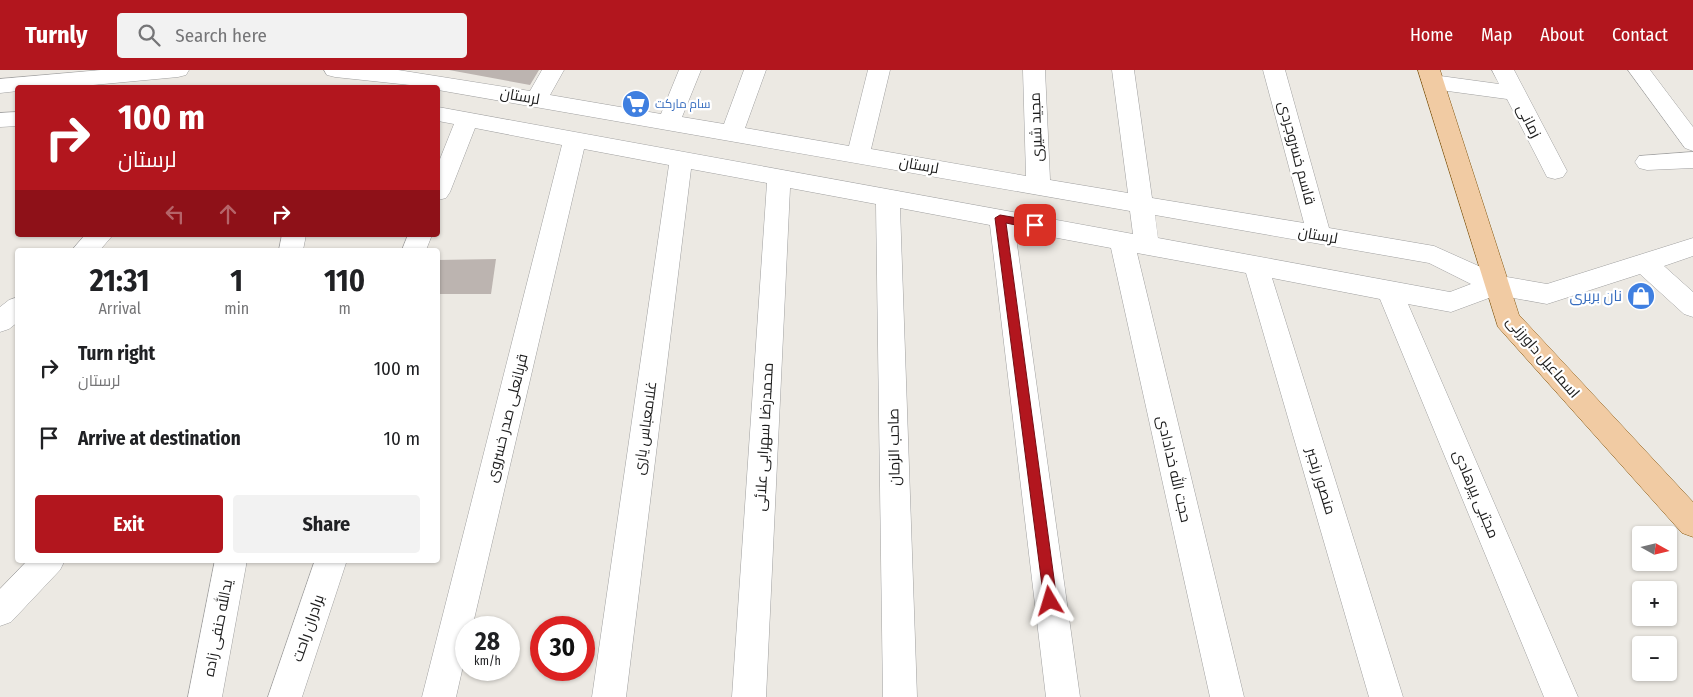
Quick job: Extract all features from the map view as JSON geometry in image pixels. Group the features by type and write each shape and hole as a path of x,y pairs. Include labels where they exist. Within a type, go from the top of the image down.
{"main road":[{"name":"اسماعیل داورزنی","path":"1431,76 1507,320 1693,523"}],"street":[{"path":"0,86 178,70"},
{"path":"329,85 336,70"},
{"name":"لرستان","path":"336,70 417,79 1434,255 1496,285 1547,294 1693,248"},
{"path":"537,100 553,70"},
{"path":"668,122 690,70"},
{"path":"732,133 755,70"},
{"path":"858,154 879,70"},
{"name":"مجید شیری","path":"1034,70 1038,185"},
{"name":"حجت الله خدادادی","path":"1123,70 1141,203 1134,243 1227,697"},
{"name":"قاسم خسروجردی","path":"1274,70 1319,235"},
{"name":"زمانی","path":"1504,70 1555,171"},
{"path":"1639,70 1693,143"},
{"path":"1431,76 1515,93"},
{"path":"440,114 1451,302 1496,285"},
{"path":"440,187 467,119"},
{"name":"قربانعلی صدر خسروی","path":"439,697 575,140"},
{"name":"غلامعباس یاری","path":"609,697 681,159"},
{"path":"1647,162 1693,160"},
{"name":"محمدرضا سهرابی علائی","path":"749,697 779,177"},
{"name":"صاحب الزمان","path":"888,198 900,697"},
{"path":"1000,218 1063,697"},
{"path":"86,248 99,237"},
{"path":"1645,263 1693,307"},
{"name":"منصور رنجبر","path":"1256,266 1386,697"},
{"name":"مجتبی پیرهادی","path":"1390,291 1561,697"},
{"path":"0,322 15,310"},
{"path":"0,611 46,563"},
{"name":"یدالله حنفی زاده","path":"205,697 230,563"},
{"name":"برادران راحت","path":"285,697 330,563"}],"building":[{"path":"449,70 539,70 530,85"},
{"path":"496,259 491,294 440,294 440,260"}],"place":[{"name":"سام مارکت","path":"636,104"},
{"name":"نان بربری","path":"1641,296"}],"route":[{"path":"1035,225 1000,218 1050,601"}]}
